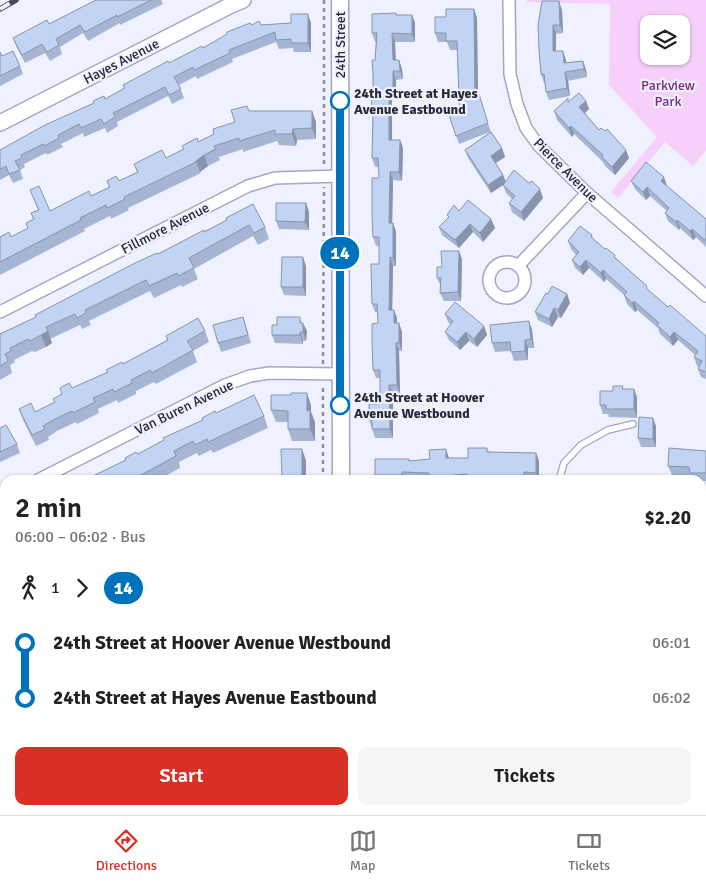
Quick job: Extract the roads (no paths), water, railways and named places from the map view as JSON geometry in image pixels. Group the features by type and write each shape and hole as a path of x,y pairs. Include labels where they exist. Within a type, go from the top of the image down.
{"main road":[{"name":"24th Street","path":"340,0 332,176 340,374 341,475"}],"street":[{"name":"Hayes Avenue","path":"0,123 243,0"},
{"name":"Pierce Avenue","path":"509,0 510,74 517,104 526,128 539,146 587,193 706,296"},
{"name":"Fillmore Avenue","path":"0,312 248,186 275,178 332,176"},
{"path":"519,265 587,193"},
{"name":"Van Buren Avenue","path":"48,475 225,385 250,376 269,373 340,374"}],"lane":[{"path":"560,475 564,463 581,445 608,430 633,424"}],"railway":[{"path":"0,9 16,0"}],"place":[{"name":"24th Street at Hayes Avenue Eastbound","path":"340,101"},
{"name":"24th Street at Hoover Avenue Westbound","path":"340,405"}],"park label":[{"name":"Parkview Park","path":"668,94"}]}
